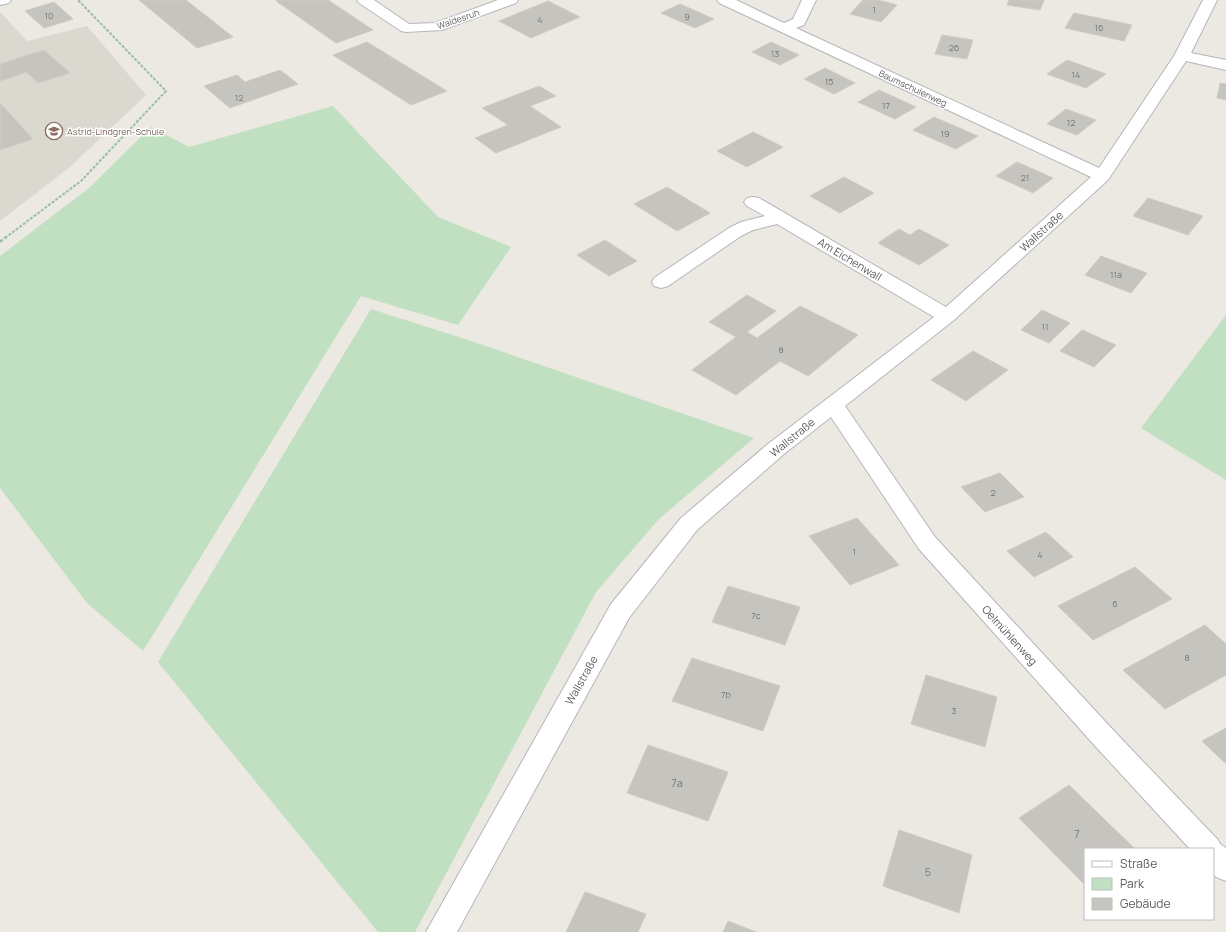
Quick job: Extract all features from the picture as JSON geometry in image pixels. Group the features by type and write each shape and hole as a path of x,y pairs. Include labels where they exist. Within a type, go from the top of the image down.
{"street":[{"path":"0,1 4,0"},
{"name":"Waldesruh","path":"364,0 406,28 437,27 511,0"},
{"name":"Baumschulenweg","path":"724,0 1102,176"},
{"path":"784,28 799,22 809,0"},
{"name":"Wallstraße","path":"441,932 620,611 689,524 776,449 947,316 1102,176 1182,56 1210,0"},
{"path":"1182,56 1226,65"},
{"name":"Am Eichenwall","path":"753,202 947,316"},
{"path":"661,282 735,232 747,226 779,218"},
{"name":"Oelmühlenweg","path":"833,405 927,543 1105,739 1207,848"},
{"path":"1214,855 1226,868"}],"path":[{"path":"0,242 81,181 166,91 78,0"}],"shaded area":[{"name":"Astrid-Lindgren-Schule","path":"0,12 27,41 87,26 146,95 70,167 0,221"}],"green space":[{"path":"333,106 438,217 511,247 458,325 361,296 143,651 87,603 0,488 0,256 89,188 151,127 189,147"},
{"path":"371,309 471,341 754,438 659,519 596,592 415,932 378,932 158,662"},
{"path":"1226,315 1226,480 1141,428"}],"building":[{"path":"139,0 186,0 233,37 197,48"},
{"path":"328,0 373,30 336,43 276,1"},
{"path":"863,0 878,0 897,5 881,22 850,14"},
{"path":"1009,0 1044,0 1040,10 1007,5"},
{"path":"548,1 580,17 531,38 499,21"},
{"path":"54,2 73,19 44,28 25,11"},
{"path":"680,4 714,19 695,28 661,13"},
{"path":"1074,13 1132,25 1124,41 1065,28"},
{"path":"942,35 973,40 967,59 935,54"},
{"path":"367,42 447,91 411,105 333,55"},
{"path":"771,42 799,55 780,65 752,52"},
{"path":"44,50 70,73 38,83 27,72 0,81 0,64"},
{"path":"1067,60 1106,74 1086,88 1047,74"},
{"path":"825,68 855,83 834,94 804,79"},
{"path":"280,70 298,84 230,108 204,86 237,75 245,82"},
{"path":"1220,83 1226,84 1226,100 1217,98"},
{"path":"539,86 556,96 530,106 561,127 496,153 475,138 508,125 482,108"},
{"path":"879,90 916,107 895,119 858,102"},
{"path":"0,103 33,139 0,150"},
{"path":"1066,109 1096,120 1077,135 1047,124"},
{"path":"934,117 978,136 956,149 913,130"},
{"path":"753,132 783,147 747,167 717,151"},
{"path":"1017,162 1053,178 1033,193 996,176"},
{"path":"844,177 874,193 840,213 810,196"},
{"path":"667,187 710,213 677,231 634,204"},
{"path":"1148,198 1203,216 1188,235 1133,216"},
{"path":"899,229 910,235 919,229 949,245 919,265 878,243"},
{"path":"605,240 637,261 609,276 577,255"},
{"path":"1101,256 1147,273 1131,293 1085,275"},
{"path":"747,295 776,311 747,332 757,338 800,306 858,335 808,376 780,361 736,395 692,370 736,337 709,322"},
{"path":"1042,310 1070,323 1049,343 1021,330"},
{"path":"1082,330 1116,345 1094,367 1060,351"},
{"path":"973,351 1008,370 966,401 931,380"},
{"path":"1000,473 1024,497 985,512 961,487"},
{"path":"857,518 899,565 850,585 809,536"},
{"path":"1046,532 1073,557 1034,577 1007,551"},
{"path":"1135,567 1172,599 1093,640 1058,606"},
{"path":"728,586 800,607 785,645 712,622"},
{"path":"1205,625 1226,644 1226,675 1165,709 1123,670"},
{"path":"692,658 780,686 763,731 672,701"},
{"path":"926,675 997,697 985,747 911,724"},
{"path":"1226,728 1226,764 1202,741"},
{"path":"648,745 728,772 708,821 627,793"},
{"path":"1069,785 1134,848 1084,848 1084,884 1019,818"},
{"path":"899,830 972,855 959,913 883,886"},
{"path":"585,892 646,914 638,932 566,932"},
{"path":"728,921 756,932 723,932"}],"place":[{"name":"Astrid-Lindgren-Schule","path":"54,131"}]}
